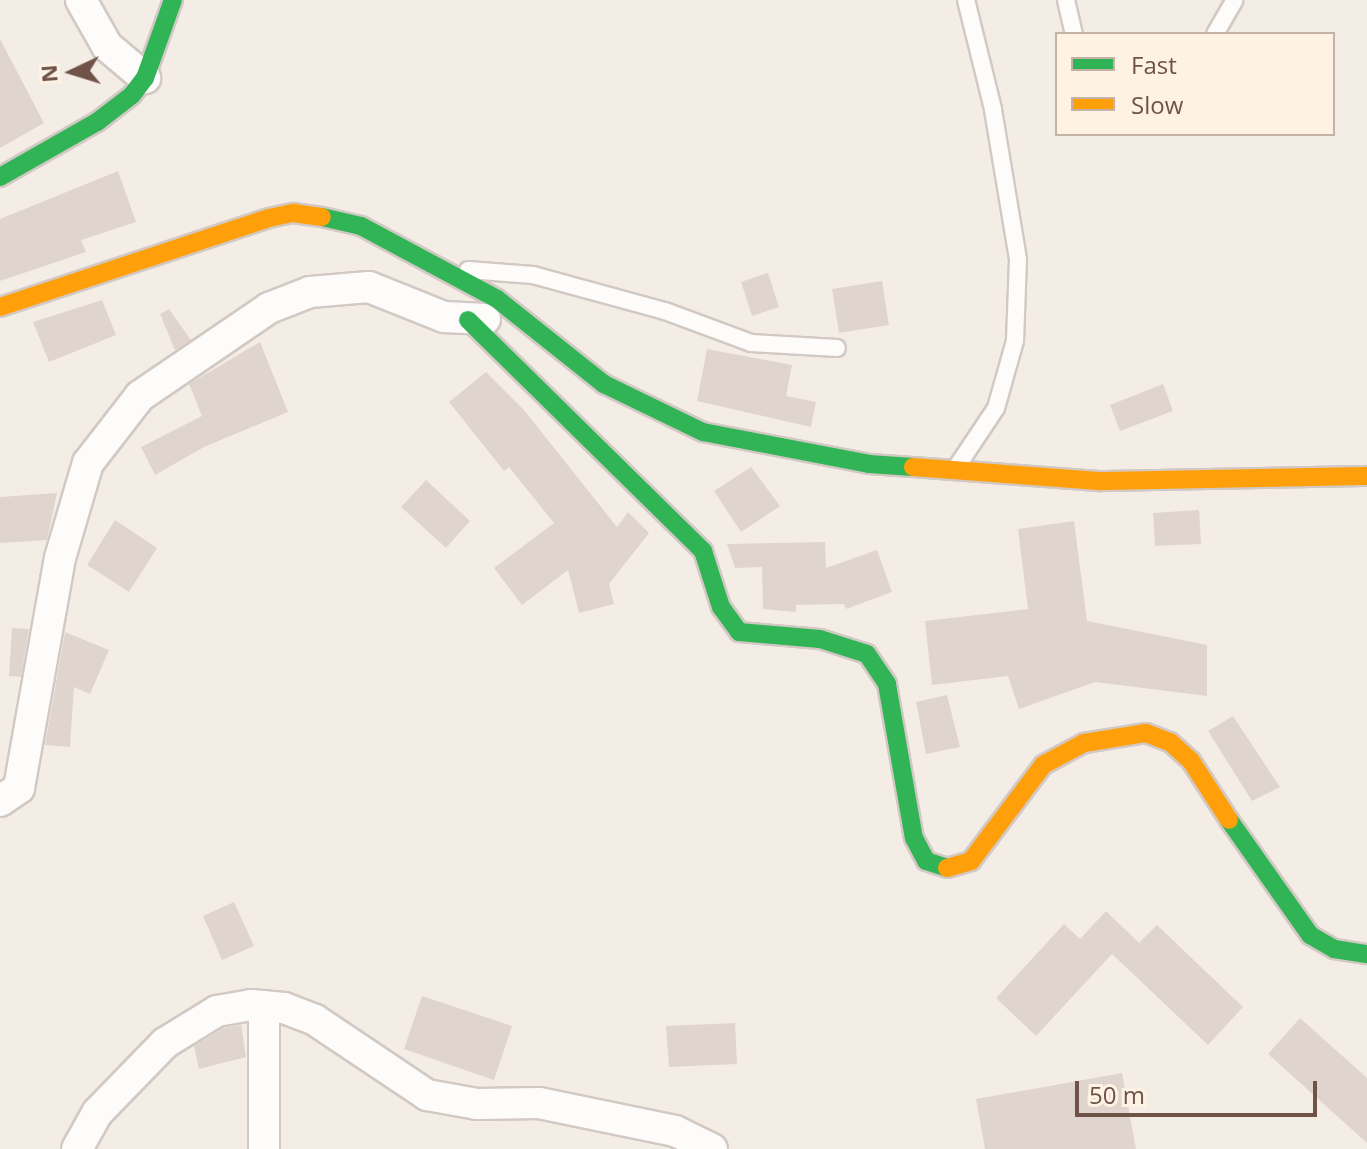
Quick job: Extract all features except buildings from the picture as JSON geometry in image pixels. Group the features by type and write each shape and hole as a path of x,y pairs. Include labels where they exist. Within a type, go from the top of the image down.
{"main road":[{"path":"0,177 97,122 145,78 173,0"},
{"path":"0,307 293,213 361,226 519,317 604,384 703,432 869,464 1101,481 1367,476"},
{"path":"468,320 703,551 728,623 757,637 820,639 867,654 887,684 914,838 926,861 948,869 971,861 1043,765 1084,743 1146,733 1170,742 1191,761 1276,893 1310,935 1334,949 1367,954"}],"street":[{"path":"81,0 107,46 145,78"},
{"path":"0,801 19,788 60,558 88,463 140,396 269,308 310,292 369,287 444,317 468,320 519,317"},
{"path":"77,1149 97,1113 165,1043 217,1011 264,1006 315,1020 427,1095 477,1104 539,1103 675,1131 712,1149"},
{"path":"264,1006 264,1149"}],"lane":[{"path":"955,469 996,408 1015,341 1018,259 993,109 966,0"},
{"path":"1066,0 1074,32"},
{"path":"1216,32 1235,0"},
{"path":"442,270 533,275 665,311 751,343 837,348"}],"traffic: fast":[{"path":"0,177 97,122 132,95 145,78 173,0"},
{"path":"322,217 361,226 497,299 604,384 703,432 869,464 913,467"},
{"path":"468,320 703,551 721,607 739,632 820,639 867,654 887,684 914,838 926,861 947,868"},
{"path":"1229,820 1310,935 1334,949 1367,954"}],"traffic: slow":[{"path":"0,307 269,218 293,213 322,217"},
{"path":"913,467 1101,481 1367,476"},
{"path":"947,868 971,861 1043,765 1084,743 1146,733 1170,742 1191,761 1229,820"}]}
